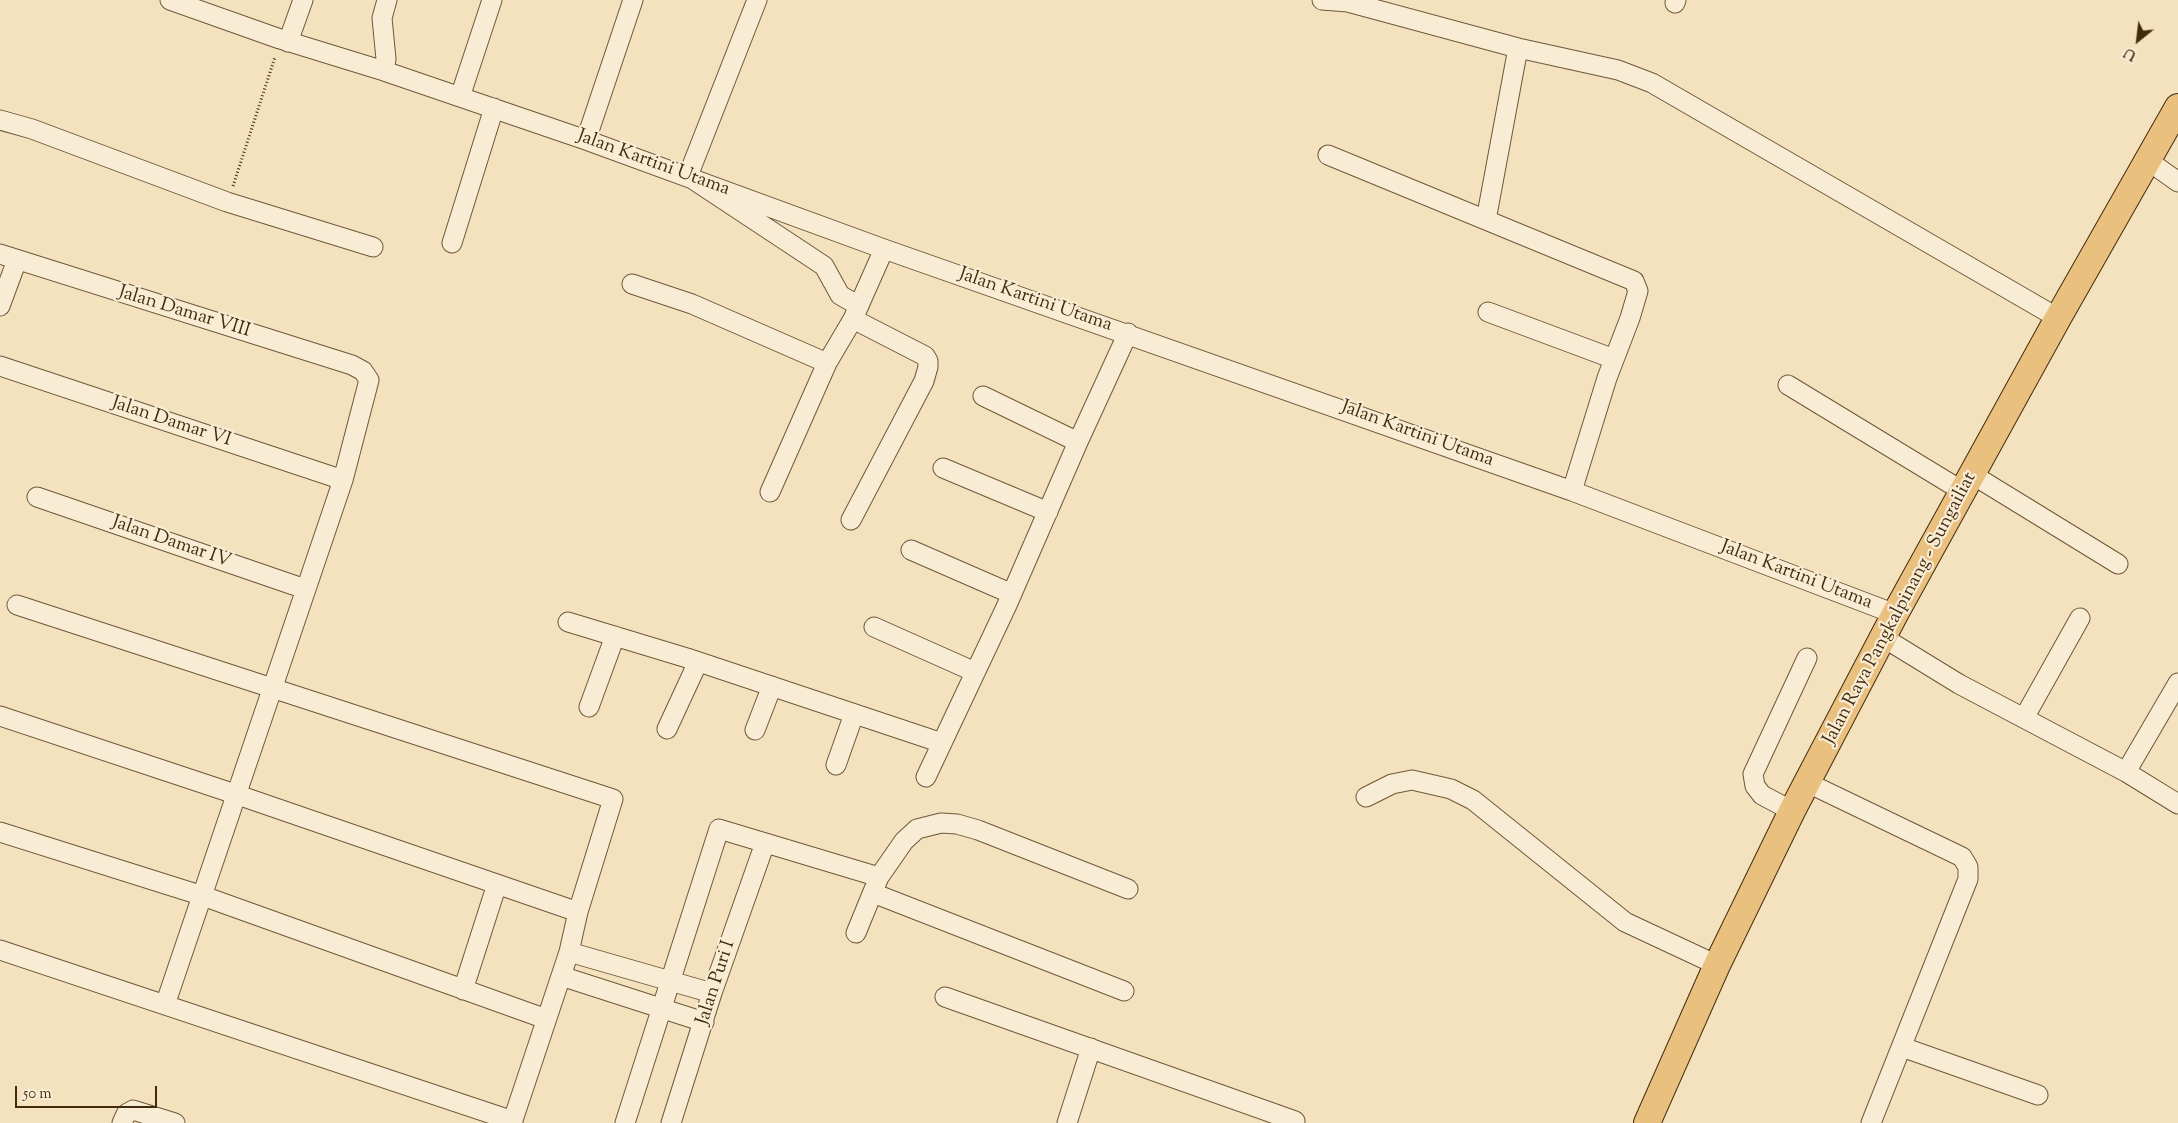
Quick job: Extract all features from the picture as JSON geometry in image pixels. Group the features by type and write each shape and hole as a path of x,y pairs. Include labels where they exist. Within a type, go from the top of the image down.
{"highway":[{"name":"Jalan Raya Pangkalpinang - Sungailiat","path":"1647,1123 1717,965 1792,811 1895,614 2058,318 2178,106"}],"street":[{"name":"Jalan Kartini Utama","path":"170,0 284,41 384,71 688,176 884,249 1128,333 1572,491 1895,614"},
{"path":"284,41 303,0"},
{"path":"384,71 386,59 382,18 387,0"},
{"path":"460,97 492,0"},
{"path":"586,140 632,0"},
{"path":"757,0 688,176 824,266 840,295 856,313 925,356 928,361 924,381 851,520"},
{"path":"1322,0 1348,1 1518,48 1618,70 1652,83 2058,318"},
{"path":"1486,220 1518,48"},
{"path":"452,243 494,108"},
{"path":"0,120 32,129 228,202 373,247"},
{"path":"1328,155 1634,281 1638,291 1572,491"},
{"path":"2148,160 2178,182"},
{"path":"770,492 827,363 856,313 884,249"},
{"path":"0,306 8,257"},
{"name":"Jalan Damar VIII","path":"8,257 352,365 363,371 369,380 343,480"},
{"path":"632,284 692,304 827,363"},
{"path":"1488,312 1614,359"},
{"path":"926,777 1012,594 1128,333"},
{"name":"Jalan Damar VI","path":"0,366 343,480"},
{"path":"1788,385 2118,564"},
{"path":"982,396 1078,442"},
{"path":"943,468 1048,512"},
{"path":"165,1005 270,689 343,480"},
{"name":"Jalan Damar IV","path":"37,497 304,589"},
{"path":"911,550 1012,594"},
{"path":"0,950 512,1122 569,952 578,912 613,799 270,689 17,605"},
{"path":"2024,718 2080,618"},
{"path":"568,622 698,662 942,743"},
{"path":"874,627 975,672"},
{"path":"589,707 615,636"},
{"path":"1884,638 1959,684 2126,772 2178,804"},
{"path":"1792,811 1762,794 1755,786 1753,774 1807,658"},
{"path":"667,729 698,662"},
{"path":"2126,772 2178,683"},
{"path":"755,730 772,686"},
{"path":"836,765 854,714"},
{"path":"0,716 235,794 578,912"},
{"path":"1366,797 1392,784 1412,780 1451,789 1473,800 1625,922 1717,965"},
{"path":"1808,782 1962,857 1968,867 1968,879 1871,1123"},
{"path":"856,933 876,885 904,841 917,830 941,823 957,824 978,830 1128,889"},
{"path":"625,1123 719,829 876,885 1124,991"},
{"path":"0,832 202,896 546,1018"},
{"name":"Jalan Puri I","path":"671,1123 712,993 765,844"},
{"path":"464,990 497,884"},
{"path":"569,952 671,983 712,993"},
{"path":"560,976 704,1022"},
{"path":"945,997 1297,1122"},
{"path":"1902,1046 2038,1094"},
{"path":"1072,1121 1091,1048"},
{"path":"122,1123 126,1114 134,1110 175,1123"}],"path":[{"path":"228,202 284,41"}]}
